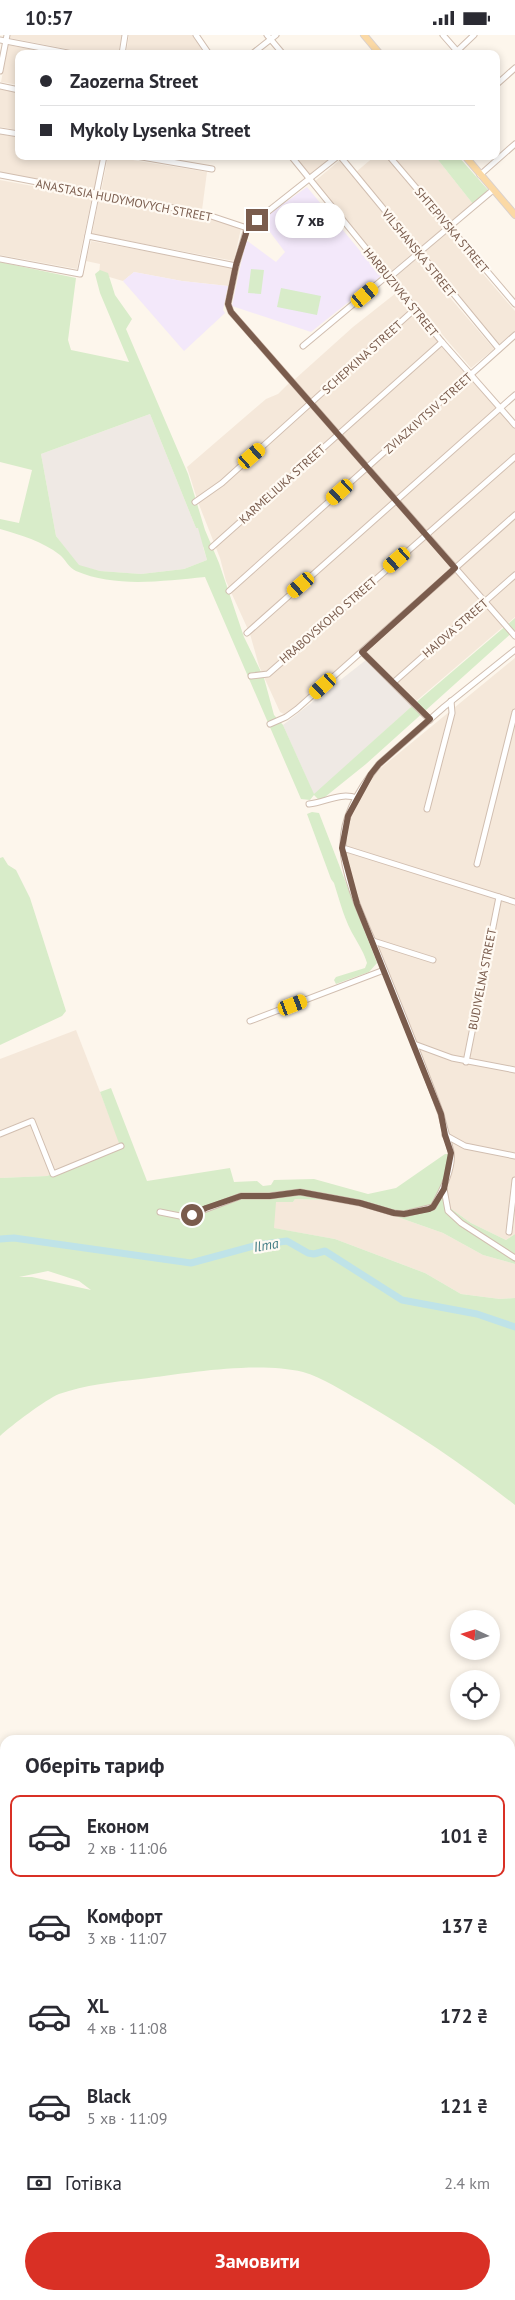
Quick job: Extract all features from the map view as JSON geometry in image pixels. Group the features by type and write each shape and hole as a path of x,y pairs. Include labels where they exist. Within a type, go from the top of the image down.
{"main road":[{"path":"364,35 377,50"},
{"path":"468,160 515,215"}],"street":[{"path":"123,50 126,35"},
{"path":"197,35 206,50"},
{"path":"256,50 269,37 276,35"},
{"path":"444,35 454,50"},
{"path":"457,50 474,35"},
{"path":"269,37 280,50"},
{"path":"0,71 4,38 56,50"},
{"path":"500,81 515,68"},
{"path":"0,86 15,89"},
{"path":"0,131 15,133"},
{"path":"500,157 515,144"},
{"path":"0,259 80,274 103,160"},
{"path":"159,160 212,169"},
{"name":"HARBUZIVKA STREET","path":"294,160 308,180 442,342 515,425"},
{"path":"334,160 248,227 236,265 228,304 231,312 515,636"},
{"name":"VILSHANSKA STREET","path":"342,160 499,349"},
{"name":"SHTEPIVSKA STREET","path":"392,160 515,305"},
{"path":"480,175 497,160"},
{"name":"ANASTASIA HUDYMOVYCH STREET","path":"0,175 204,214 248,227"},
{"path":"304,346 493,190"},
{"path":"88,236 236,265"},
{"name":"SCHEPKINA STREET","path":"195,502 222,483 415,309"},
{"name":"ZVIAZKIVTSIV STREET","path":"228,591 515,335"},
{"name":"KARMELIUKA STREET","path":"212,547 442,342"},
{"path":"247,633 515,395"},
{"name":"HRABOVSKOHO STREET","path":"251,676 268,674 515,457"},
{"path":"270,723 286,717 297,709 515,515"},
{"name":"HAIOVA STREET","path":"394,682 515,575"},
{"path":"160,1212 185,1217 241,1196 270,1196 300,1192 360,1203 394,1213 404,1214 433,1207 444,1189 451,1153 441,1114 357,904 342,848 348,816 357,797 379,764 451,701 515,650"},
{"path":"362,652 430,719"},
{"path":"427,809 452,713 451,701"},
{"path":"477,864 515,712"},
{"path":"309,804 321,803 346,794 357,797"},
{"path":"342,848 515,903"},
{"name":"BUDIVELNA STREET","path":"466,1061 499,897"},
{"path":"373,941 433,960"},
{"path":"250,1021 384,970"},
{"path":"414,1044 434,1053 515,1071"},
{"path":"0,1134 32,1121 53,1173 120,1146"},
{"path":"445,1135 465,1146 515,1156"},
{"path":"509,1232 515,1180"},
{"path":"444,1189 448,1211 461,1223 515,1258"}],"shaded area":[{"path":"10,35 122,35 119,50 72,50 10,38"},
{"path":"129,35 192,35 202,50 127,50"},
{"path":"8,45 35,50 15,50 15,84 1,82"},
{"path":"0,89 15,91 15,129 0,127"},
{"path":"0,134 15,136 15,160 100,160 95,191 0,172"},
{"path":"107,160 133,160 207,172 202,210 101,192"},
{"path":"298,160 328,160 309,176"},
{"path":"340,160 414,252 390,272 314,182"},
{"path":"370,160 389,160 446,226 418,249 356,172"},
{"path":"396,160 438,160 473,204 449,224"},
{"path":"0,180 92,197 77,269 0,255"},
{"path":"307,187 381,276 311,332 232,306 246,240 276,262 285,252 261,220"},
{"path":"99,198 215,219 241,228 234,261 92,234"},
{"path":"448,233 515,311 515,332 498,345 422,254"},
{"path":"91,241 233,267 228,286 182,281 134,272 123,281 99,274 100,264 86,261"},
{"path":"417,259 494,349 471,368 394,278"},
{"path":"134,272 182,281 228,286 223,310 225,313 184,351 123,281"},
{"path":"396,293 515,429 515,617 506,625 294,380 353,327"},
{"path":"290,382 504,626 415,702 361,649 286,715 280,712 259,666 250,634 226,581 220,558 198,502 187,467 266,399 278,394"},
{"path":"150,414 196,528 198,527 205,545 203,547 207,560 184,569 141,574 100,571 79,566 56,536 41,454"},
{"path":"515,658 515,1234 506,1240 471,1223 450,1208 446,1191 454,1154 443,1111 352,889 343,848 346,823 371,776"},
{"path":"366,660 412,706 314,795 283,725"},
{"path":"76,1030 121,1146 47,1176 0,1178 0,1059"},
{"path":"295,1199 333,1200 372,1208 443,1233 483,1255 515,1264 515,1298 500,1299 461,1294 425,1273 335,1239 273,1228 275,1202 293,1202"}],"green space":[{"path":"438,160 462,160 488,190 473,204"},
{"path":"0,262 76,278 68,340 71,350 129,362 100,293 95,274 100,270 108,273 115,295 132,319 126,329 188,474 205,530 219,563 244,637 264,678 274,715 283,725 314,794 412,706 515,618 515,630 366,764 320,801 314,795 310,800 301,799 205,577 139,582 107,580 76,571 60,555 39,542 0,529 0,519 19,523 32,470 0,462","holes":["150,414 196,528 198,528 207,560 184,569 141,574 100,571 79,565 56,536 41,454"]},
{"path":"251,269 264,270 261,294 248,293"},
{"path":"281,288 321,296 317,315 277,307"},
{"path":"312,812 319,813 377,963 369,972 336,984 334,980 336,977 365,968 367,963 351,932 307,814"},
{"path":"3,857 8,865 16,870 30,898 66,1011 62,1016 0,1045 0,858"},
{"path":"111,1088 147,1181 230,1168 234,1182 257,1181 263,1186 271,1185 274,1180 314,1179 368,1194 396,1188 445,1154 454,1154 446,1191 450,1208 471,1223 506,1240 515,1234 515,1264 483,1255 443,1233 372,1208 333,1200 295,1199 293,1202 276,1202 274,1228 335,1239 425,1273 461,1294 500,1299 515,1298 515,1505 440,1450 381,1413 318,1378 303,1372 285,1369 222,1369 79,1388 53,1397 0,1436 0,1178 47,1176 120,1146 100,1092","holes":["48,1271 79,1281 91,1290 32,1277 19,1277"]}],"waterway":[{"name":"Ilma","path":"0,1239 14,1238 191,1263 257,1245 287,1241 308,1253 314,1254 325,1251 402,1300 477,1314 515,1327"}],"route":[{"path":"192,1215 241,1196 270,1196 300,1192 316,1193 394,1213 404,1214 429,1209 433,1207 444,1189 451,1153 441,1114 357,904 342,848 348,816 371,774 379,764 430,719 362,652 455,568 231,312 228,304 236,265 248,227 257,220"}]}
